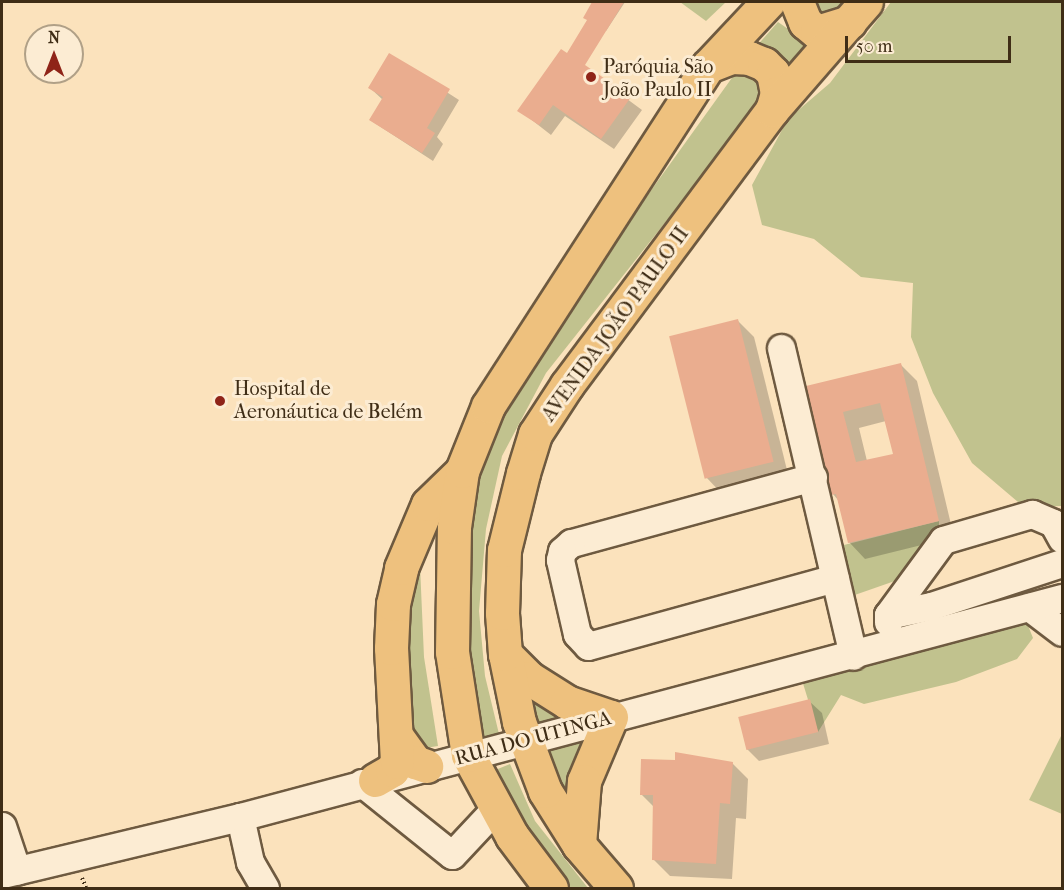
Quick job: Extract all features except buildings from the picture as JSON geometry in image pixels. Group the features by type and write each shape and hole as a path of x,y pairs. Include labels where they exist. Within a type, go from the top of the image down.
{"main road":[{"path":"551,888 496,808 468,755 452,652 454,527 462,471 488,406 708,66 768,2"},
{"path":"797,2 805,22 817,32 857,12"},
{"name":"AVENIDA JOÃO PAULO II","path":"616,888 579,845 545,791 524,741 505,654 504,550 535,434 772,110 857,12"},
{"path":"708,66 732,57 749,58 764,64 774,73 777,93 772,110"},
{"path":"369,782 392,770 397,762 398,736 391,648 393,603 401,568 428,504 462,471"},
{"path":"505,654 529,678 567,702 611,717 584,782 579,845"},
{"path":"398,736 415,762 426,766"}],"street":[{"path":"781,348 853,656"},
{"path":"813,477 571,543 562,551 560,560 577,634 588,646 835,578"},
{"path":"885,647 888,615 943,540 1032,514 1053,523 1062,539"},
{"path":"888,615 1062,563"},
{"name":"RUA DO UTINGA","path":"9,872 240,817 611,717 853,656 1062,598"},
{"path":"1029,607 1062,632"},
{"path":"369,782 452,855 496,808"},
{"path":"240,817 250,862 265,888"},
{"path":"2,826 9,872"}],"green space":[{"path":"680,2 726,2 706,21"},
{"path":"804,2 845,2 831,16 814,18"},
{"path":"891,2 1062,2 1062,506 1024,507 972,463 933,393 911,337 913,283 861,277 814,239 762,225 752,185 788,119 830,83"},
{"path":"778,22 811,45 789,75 755,48"},
{"path":"734,75 749,77 762,86 763,99 546,373 502,456 486,529 479,611 485,676 499,734 471,741 461,669 473,466 514,381"},
{"path":"418,520 424,657 438,746 412,750 398,654"},
{"path":"939,521 939,529 912,575 849,597 836,547"},
{"path":"1027,623 1033,638 1017,659 956,682 864,704 841,695 818,732 801,677"},
{"path":"530,697 574,718 539,727"},
{"path":"1062,734 1062,814 1029,800"},
{"path":"584,739 568,779 570,802 546,750"},
{"path":"510,764 535,821 588,888 560,888 488,773"}],"place":[{"name":"Paróquia São João Paulo II","path":"591,77"},
{"name":"Hospital de Aeronáutica de Belém","path":"220,401"}]}
